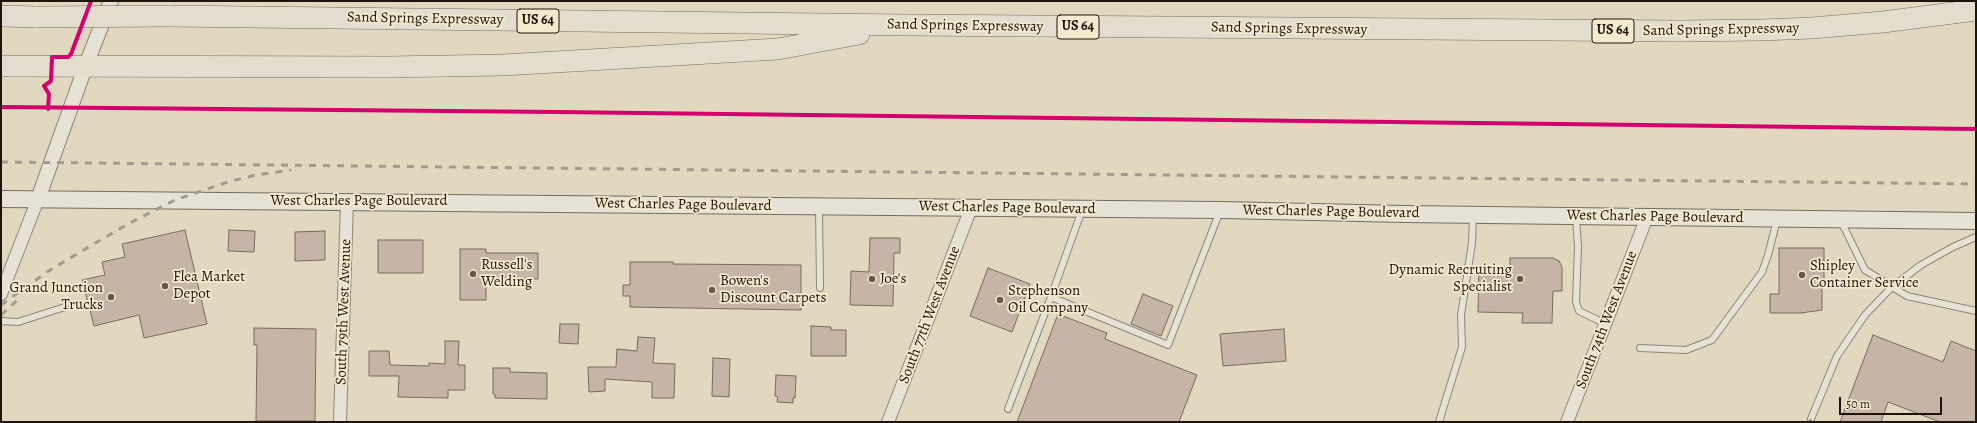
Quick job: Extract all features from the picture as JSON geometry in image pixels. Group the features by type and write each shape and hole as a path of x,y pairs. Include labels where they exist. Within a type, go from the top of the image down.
{"highway":[{"name":"Sand Springs Expressway","path":"1,16 169,16 1559,31 1760,30 1883,22 1976,10"},
{"path":"1,66 86,65 388,67 503,64 778,49 906,25"}],"main road":[{"name":"West Charles Page Boulevard","path":"1,199 347,201 1082,210 1221,210 1473,215 1976,221"}],"street":[{"path":"1,294 38,199 86,65 112,1"},
{"name":"South 79th West Avenue","path":"340,422 347,201"},
{"name":"South 77th West Avenue","path":"888,422 971,208"},
{"name":"South 74th West Avenue","path":"1567,422 1647,217"}],"lane":[{"path":"819,206 820,288"},
{"path":"1008,409 1051,297 1082,210"},
{"path":"1051,297 1168,345 1221,210"},
{"path":"1439,422 1462,347 1461,315 1472,243 1473,215"},
{"path":"1576,216 1578,247 1576,302 1579,311 1606,324"},
{"path":"1640,348 1686,350 1712,340 1762,272 1777,219"},
{"path":"1840,219 1865,270 1907,296 1976,310"},
{"path":"1811,419 1837,356 1865,314 1892,287 1921,265 1954,246 1976,236"},
{"path":"1,321 18,322 65,307"}],"building":[{"name":"Flea Market Depot","path":"185,230 207,324 144,338 139,315 94,326 82,280 105,275 102,262 125,257 122,244"},
{"path":"229,230 255,231 254,252 228,251"},
{"path":"325,231 325,260 295,261 295,232"},
{"path":"870,238 900,238 900,253 894,253 893,306 850,305 851,271 869,272"},
{"path":"378,240 423,240 423,273 378,273"},
{"name":"Shipley Container Service","path":"1779,248 1824,248 1822,310 1801,313 1770,313 1770,294 1779,294"},
{"path":"460,249 486,249 486,253 538,253 538,279 486,278 486,300 460,300"},
{"name":"Dynamic Recruiting Specialist","path":"1510,258 1553,258 1559,261 1562,267 1562,291 1553,291 1552,323 1522,323 1523,313 1478,312 1479,267 1510,267"},
{"name":"Bowen's Discount Carpets","path":"630,262 673,262 673,264 801,265 801,310 630,307 630,296 623,296 623,285 630,285"},
{"name":"Stephenson Oil Company","path":"988,268 1030,284 1012,332 970,316"},
{"path":"1143,294 1173,306 1161,336 1131,324"},
{"path":"1058,314 1107,333 1105,339 1197,375 1179,422 1017,422"},
{"path":"560,324 579,324 578,344 559,343"},
{"path":"811,326 831,327 831,330 846,330 846,356 811,356"},
{"path":"254,328 316,329 315,421 256,421 257,345 254,345"},
{"path":"1284,329 1286,361 1223,366 1220,334"},
{"path":"1873,335 1943,362 1951,341 1976,351 1976,422 1940,422 1888,402 1881,422 1840,422"},
{"path":"638,337 655,338 653,363 675,364 674,398 652,398 652,382 605,379 605,391 589,392 588,367 616,367 617,349 637,351"},
{"path":"445,341 459,341 458,365 465,365 465,390 448,390 448,398 398,397 399,376 369,376 369,351 389,351 390,365 429,366 429,363 445,364"},
{"path":"713,358 730,359 729,397 712,396"},
{"path":"493,368 510,368 510,372 547,373 547,399 495,398 495,394 493,394"},
{"path":"776,375 796,376 795,398 793,398 793,403 777,402 778,397 775,396"}],"railway":[{"path":"1,162 1976,184"},
{"path":"1,305 47,272 128,224 175,200 231,181 256,175 291,170"},
{"path":"1,315 21,297"}],"cycle path":[{"path":"48,109 49,94 44,86 51,81 52,57 68,57 71,54 91,1"},
{"path":"1,107 558,112 1976,129"}],"place":[{"name":"Russell's Welding","path":"473,274"},
{"name":"Shipley Container Service","path":"1802,275"},
{"name":"Joe's","path":"872,279"},
{"name":"Dynamic Recruiting Specialist","path":"1520,279"},
{"name":"Flea Market Depot","path":"165,286"},
{"name":"Bowen's Discount Carpets","path":"712,290"},
{"name":"Grand Junction Trucks","path":"111,297"},
{"name":"Stephenson Oil Company","path":"1000,300"}]}
